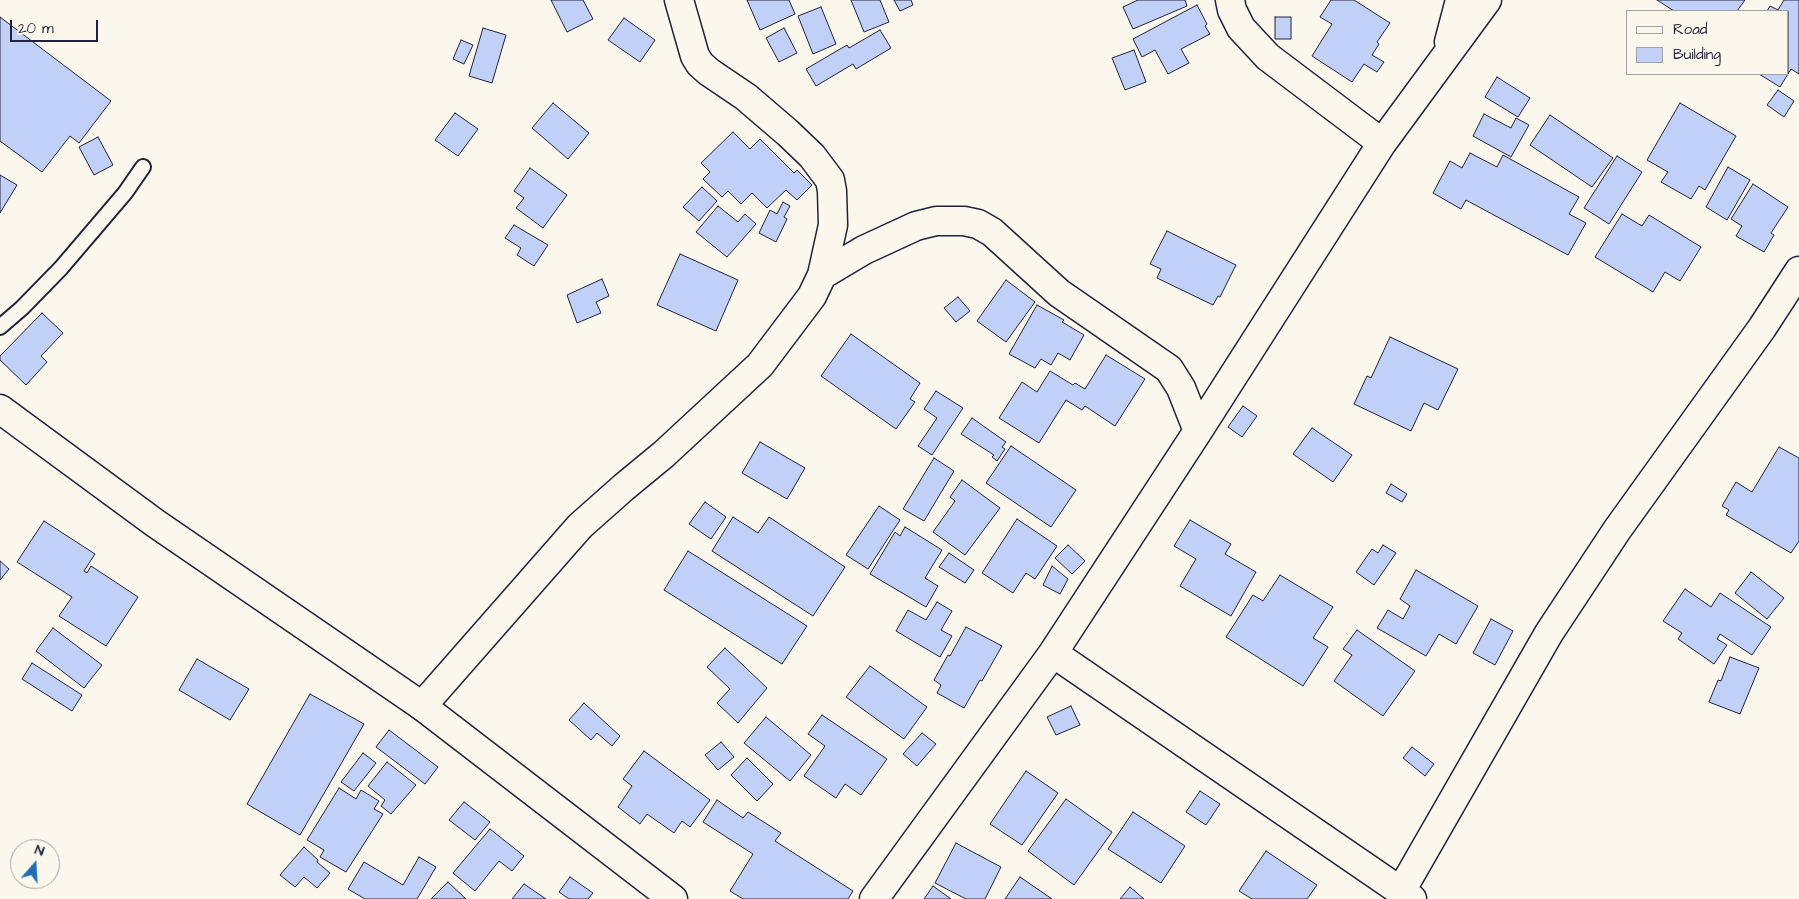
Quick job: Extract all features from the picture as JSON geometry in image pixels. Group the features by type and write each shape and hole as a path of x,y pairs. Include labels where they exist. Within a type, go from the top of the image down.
{"street":[{"path":"422,706 580,526 664,454 760,366 812,296 822,275 833,225 830,180 812,156 788,133 746,96 700,64 695,56 679,0"},
{"path":"1230,0 1232,10 1241,28 1268,57 1382,143"},
{"path":"1444,58 1460,0"},
{"path":"874,899 1053,653 1198,431 1382,143 1487,0"},
{"path":"822,275 864,250 916,226 936,221 964,220 978,224 992,232 1058,293 1169,369 1182,388 1198,431"},
{"path":"1053,653 1407,895 1549,633 1617,530 1762,328 1799,271"},
{"path":"0,410 155,523 422,706 673,899"}],"lane":[{"path":"0,327 61,268 125,193 142,167"}],"building":[{"path":"551,0 583,0 593,19 567,32"},
{"path":"747,0 789,0 795,14 760,30"},
{"path":"851,0 880,0 889,22 864,32"},
{"path":"894,0 911,0 913,5 900,11"},
{"path":"1138,0 1185,0 1187,6 1133,29 1123,7"},
{"path":"1331,0 1354,0 1390,23 1377,42 1379,44 1372,55 1384,62 1377,72 1364,64 1352,82 1312,56 1332,24 1320,17"},
{"path":"1657,0 1745,0 1738,10 1672,10"},
{"path":"1784,0 1799,0 1799,74 1791,69 1789,72 1789,10 1778,10"},
{"path":"1197,5 1210,34 1181,49 1189,63 1168,74 1155,50 1142,57 1133,39"},
{"path":"1770,6 1778,10 1768,10"},
{"path":"821,7 836,44 813,54 798,16"},
{"path":"0,17 111,101 79,143 70,136 42,172 0,141"},
{"path":"1275,17 1291,17 1291,39 1275,39"},
{"path":"624,18 655,40 640,62 608,40"},
{"path":"483,28 506,35 492,83 469,76"},
{"path":"784,28 797,53 779,62 766,38"},
{"path":"880,30 891,48 856,69 853,64 816,86 806,69 847,45 849,48"},
{"path":"461,40 473,45 464,64 453,59"},
{"path":"1134,50 1146,82 1125,90 1112,58"},
{"path":"1761,75 1787,75 1780,87"},
{"path":"1497,77 1530,98 1518,117 1485,97"},
{"path":"1778,90 1794,101 1784,117 1767,105"},
{"path":"553,103 589,133 568,159 532,128"},
{"path":"1680,103 1736,136 1705,190 1699,186 1691,199 1661,182 1668,172 1647,160"},
{"path":"455,113 478,129 458,156 435,140"},
{"path":"1484,114 1511,128 1516,118 1529,125 1511,157 1473,136"},
{"path":"1550,115 1613,158 1592,187 1530,145"},
{"path":"733,132 750,149 760,139 794,173 797,170 812,185 797,200 786,190 767,208 752,193 741,204 728,191 722,197 703,179 710,172 701,163"},
{"path":"98,137 113,165 94,175 79,147"},
{"path":"1470,153 1497,167 1503,155 1579,197 1569,214 1586,223 1568,255 1466,200 1461,209 1433,193 1450,161 1462,168"},
{"path":"1617,156 1642,172 1609,224 1584,208"},
{"path":"1728,167 1750,180 1727,220 1706,207"},
{"path":"530,168 567,195 543,228 516,208 524,198 514,191"},
{"path":"0,175 17,185 0,213"},
{"path":"1753,184 1788,207 1771,233 1774,235 1764,252 1736,236 1742,226 1731,219"},
{"path":"702,187 717,201 699,221 683,207"},
{"path":"783,202 790,206 784,217 787,219 776,242 759,233 770,210 777,214"},
{"path":"718,206 738,222 745,214 756,224 727,257 696,232"},
{"path":"1622,214 1642,226 1649,215 1701,247 1680,281 1665,272 1653,292 1595,257"},
{"path":"514,225 548,245 534,266 517,255 521,248 505,238"},
{"path":"1167,231 1236,265 1220,297 1218,296 1213,305 1157,278 1161,269 1150,264"},
{"path":"680,254 738,280 716,331 657,305"},
{"path":"602,279 609,296 596,302 601,313 577,323 567,295"},
{"path":"1006,280 1035,302 1006,342 977,321"},
{"path":"958,297 970,311 956,322 944,308"},
{"path":"1037,305 1064,320 1062,322 1084,335 1070,360 1058,353 1051,365 1041,359 1035,368 1009,354"},
{"path":"42,313 63,333 41,356 47,362 26,385 0,360 0,356"},
{"path":"851,334 920,383 910,399 915,402 896,429 821,376"},
{"path":"1390,337 1458,369 1438,410 1424,403 1411,431 1354,404 1367,376 1371,378"},
{"path":"1106,355 1145,379 1115,426 1085,406 1082,410 1066,400 1039,443 999,418 1022,382 1037,392 1050,371 1073,385 1075,383 1085,389"},
{"path":"936,391 963,408 932,455 918,446 937,418 924,409"},
{"path":"1243,406 1257,416 1242,437 1228,427"},
{"path":"972,418 1006,442 1002,447 1005,449 997,461 992,457 994,455 961,434"},
{"path":"1312,428 1352,455 1333,482 1293,454"},
{"path":"760,442 805,468 787,499 742,473"},
{"path":"1011,446 1076,490 1051,527 986,483"},
{"path":"1779,447 1799,458 1799,541 1791,553 1726,515 1729,510 1722,506 1736,482 1752,492"},
{"path":"934,458 954,471 924,521 903,509"},
{"path":"962,480 1000,508 965,555 933,532 955,501 950,497"},
{"path":"1391,484 1407,494 1402,502 1386,493"},
{"path":"705,502 726,517 711,539 689,524"},
{"path":"879,506 900,520 868,569 846,555"},
{"path":"733,517 758,533 769,517 845,567 813,616 712,551"},
{"path":"1017,519 1057,546 1035,579 1026,573 1013,593 982,573"},
{"path":"1190,520 1231,544 1225,554 1256,572 1231,616 1180,586 1196,559 1174,546"},
{"path":"44,521 95,554 84,571 87,573 91,566 138,597 106,646 59,616 72,597 17,562"},
{"path":"905,527 942,550 925,578 938,586 926,607 870,574 895,532 900,536"},
{"path":"1068,545 1085,561 1072,574 1055,558"},
{"path":"1383,545 1396,553 1374,585 1356,572 1372,549 1378,553"},
{"path":"688,551 807,626 782,664 664,590"},
{"path":"949,553 974,570 965,583 939,567"},
{"path":"0,561 9,569 0,580"},
{"path":"1052,566 1068,579 1060,594 1043,585"},
{"path":"1416,570 1478,606 1456,644 1439,634 1426,656 1377,628 1388,610 1403,619 1410,606 1400,599"},
{"path":"1751,572 1784,598 1767,619 1735,593"},
{"path":"1280,575 1333,607 1313,638 1328,647 1303,686 1226,637 1253,595 1263,601"},
{"path":"1685,589 1711,607 1720,593 1771,627 1752,655 1720,634 1717,639 1727,645 1714,664 1678,639 1682,633 1663,621"},
{"path":"937,602 952,611 941,630 952,636 940,657 896,631 908,610 926,620"},
{"path":"1491,619 1513,631 1495,665 1473,653"},
{"path":"966,627 1002,646 964,708 937,693 941,685 934,680"},
{"path":"53,628 102,665 84,688 36,651"},
{"path":"1357,630 1415,671 1383,716 1334,681 1352,655 1343,649"},
{"path":"725,648 767,688 738,723 717,703 730,689 707,667"},
{"path":"1730,657 1759,668 1740,714 1709,702 1718,680 1721,681"},
{"path":"197,659 249,689 230,720 179,690"},
{"path":"32,663 82,695 72,711 22,679"},
{"path":"870,666 927,707 904,739 846,697"},
{"path":"310,694 364,724 300,835 247,804"},
{"path":"584,703 620,736 612,746 597,733 591,740 569,720"},
{"path":"1071,706 1080,725 1056,735 1047,717"},
{"path":"822,715 887,759 861,795 845,784 836,798 804,776 825,746 808,734"},
{"path":"766,717 811,755 790,781 744,743"},
{"path":"389,730 438,767 425,784 376,747"},
{"path":"922,733 936,744 917,766 903,754"},
{"path":"721,742 734,757 718,770 705,755"},
{"path":"1412,747 1434,764 1425,776 1403,758"},
{"path":"644,751 710,800 690,827 682,821 674,833 647,814 640,824 618,807 632,786 623,779"},
{"path":"363,753 376,763 354,791 341,782"},
{"path":"747,758 773,784 757,801 731,775"},
{"path":"387,762 416,785 391,814 381,806 385,800 368,786"},
{"path":"1026,771 1058,793 1022,845 990,824"},
{"path":"339,788 356,799 361,790 379,801 374,809 383,814 346,872 320,857 324,850 307,840"},
{"path":"1200,791 1220,804 1206,825 1186,812"},
{"path":"1066,799 1112,832 1074,885 1028,851"},
{"path":"717,800 743,818 748,812 781,833 775,841 853,891 848,899 743,899 730,891 753,854 703,822"},
{"path":"464,802 490,822 475,840 449,820"},
{"path":"1133,812 1185,846 1161,883 1108,849"},
{"path":"490,829 524,856 512,871 499,861 475,891 453,873"},
{"path":"956,843 1001,867 985,899 966,899 935,883"},
{"path":"304,847 330,873 317,888 304,877 295,887 280,875"},
{"path":"1266,851 1317,885 1307,899 1252,899 1239,891"},
{"path":"419,857 436,867 417,899 365,899 348,889 364,862 403,885"},
{"path":"570,877 593,893 588,899 569,899 559,892"},
{"path":"1020,877 1052,899 1005,899"},
{"path":"448,882 466,899 431,899"},
{"path":"524,884 546,899 512,899"},
{"path":"933,886 951,899 924,899"},
{"path":"1130,887 1144,899 1120,899"}]}
